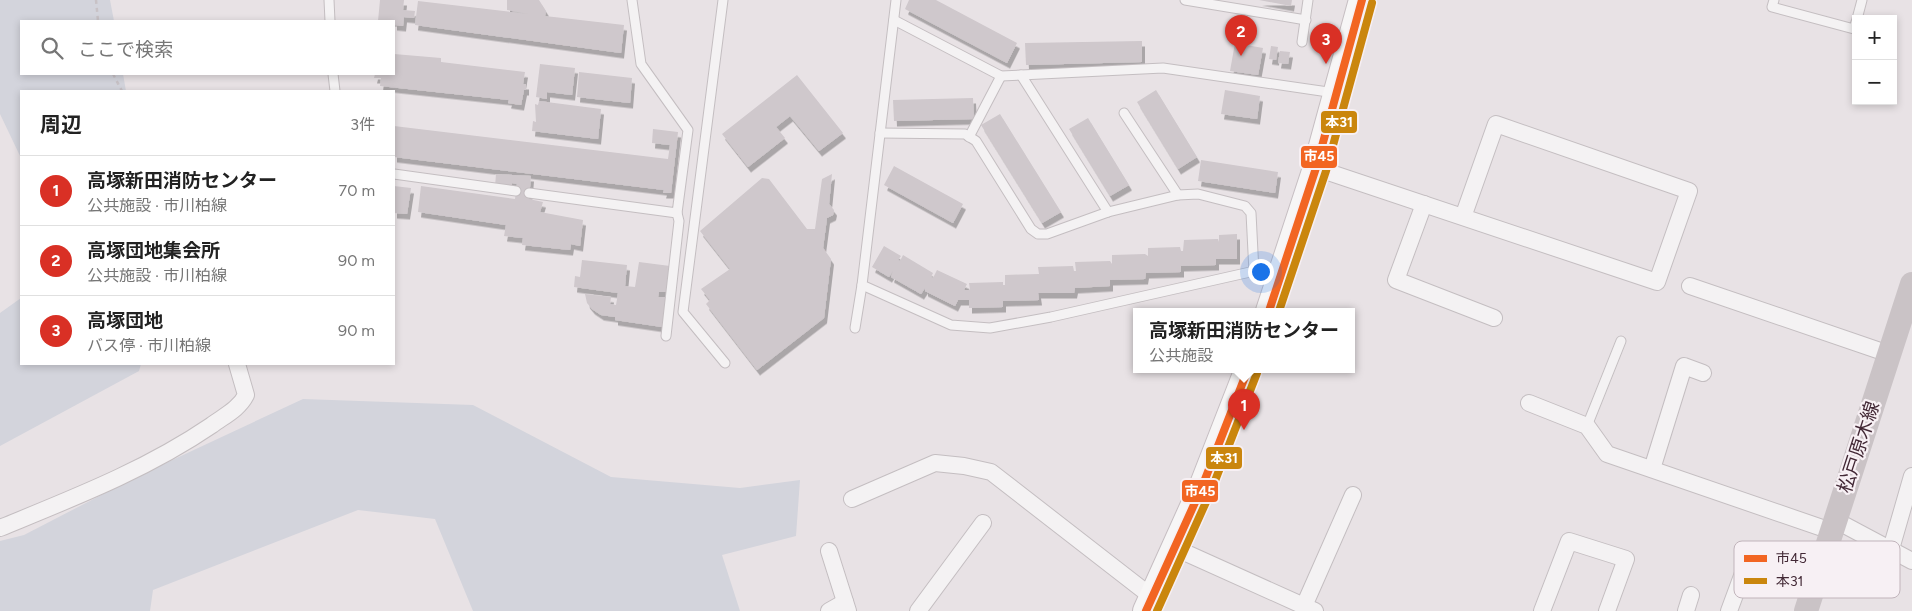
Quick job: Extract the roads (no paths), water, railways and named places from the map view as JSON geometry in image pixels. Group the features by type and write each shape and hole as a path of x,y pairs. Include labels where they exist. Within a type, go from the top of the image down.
{"main road":[{"path":"1270,308 1284,272 1316,168 1362,0"},
{"name":"松戸原木線","path":"1828,541 1912,284"},
{"path":"1149,604 1202,488 1246,373"}],"street":[{"path":"1316,168 1657,282 1689,191 1496,124 1464,217"},
{"path":"1424,204 1396,280 1494,318"},
{"path":"1690,286 1889,354"},
{"path":"0,528 122,477 164,456 242,404 246,396 237,365"},
{"path":"1652,469 1684,366 1703,373"},
{"path":"1529,403 1588,426 1607,454 1833,525 1872,541"},
{"path":"852,499 935,463 964,466 991,472 1149,604"},
{"path":"1893,541 1912,476"},
{"path":"1175,548 1310,609 1353,495"},
{"path":"918,611 983,524"},
{"path":"1542,611 1570,540 1626,559 1607,611"},
{"path":"829,551 847,607 829,611"},
{"path":"1900,554 1912,560"},
{"path":"1686,611 1692,596"},
{"path":"1729,611 1734,597"}],"lane":[{"path":"329,0 330,20"},
{"path":"632,0 641,64 688,130 677,213 679,221 666,336"},
{"path":"723,0 683,312 725,363"},
{"path":"855,328 862,285 896,0"},
{"path":"1185,0 1306,20"},
{"path":"1302,42 1308,0"},
{"path":"1774,0 1772,8 1852,28"},
{"path":"1858,15 1862,0"},
{"path":"894,20 1001,76 1164,68 1335,93"},
{"path":"333,75 335,90"},
{"path":"1021,75 1108,212"},
{"path":"969,137 1001,76"},
{"path":"1124,113 1178,195"},
{"path":"880,133 965,134 976,141 1031,229 1038,234 1047,234 1108,212 1178,195 1198,194 1245,206 1251,213 1254,272"},
{"path":"395,174 516,191"},
{"path":"529,192 677,213"},
{"path":"862,285 951,325 990,328 1051,317 1254,272 1284,272"},
{"path":"1588,426 1621,341"}],"place":[{"name":"高塚団地集会所","path":"1241,56"},
{"name":"高塚団地","path":"1326,64"},
{"name":"高塚新田消防センター","path":"1244,430"}]}
